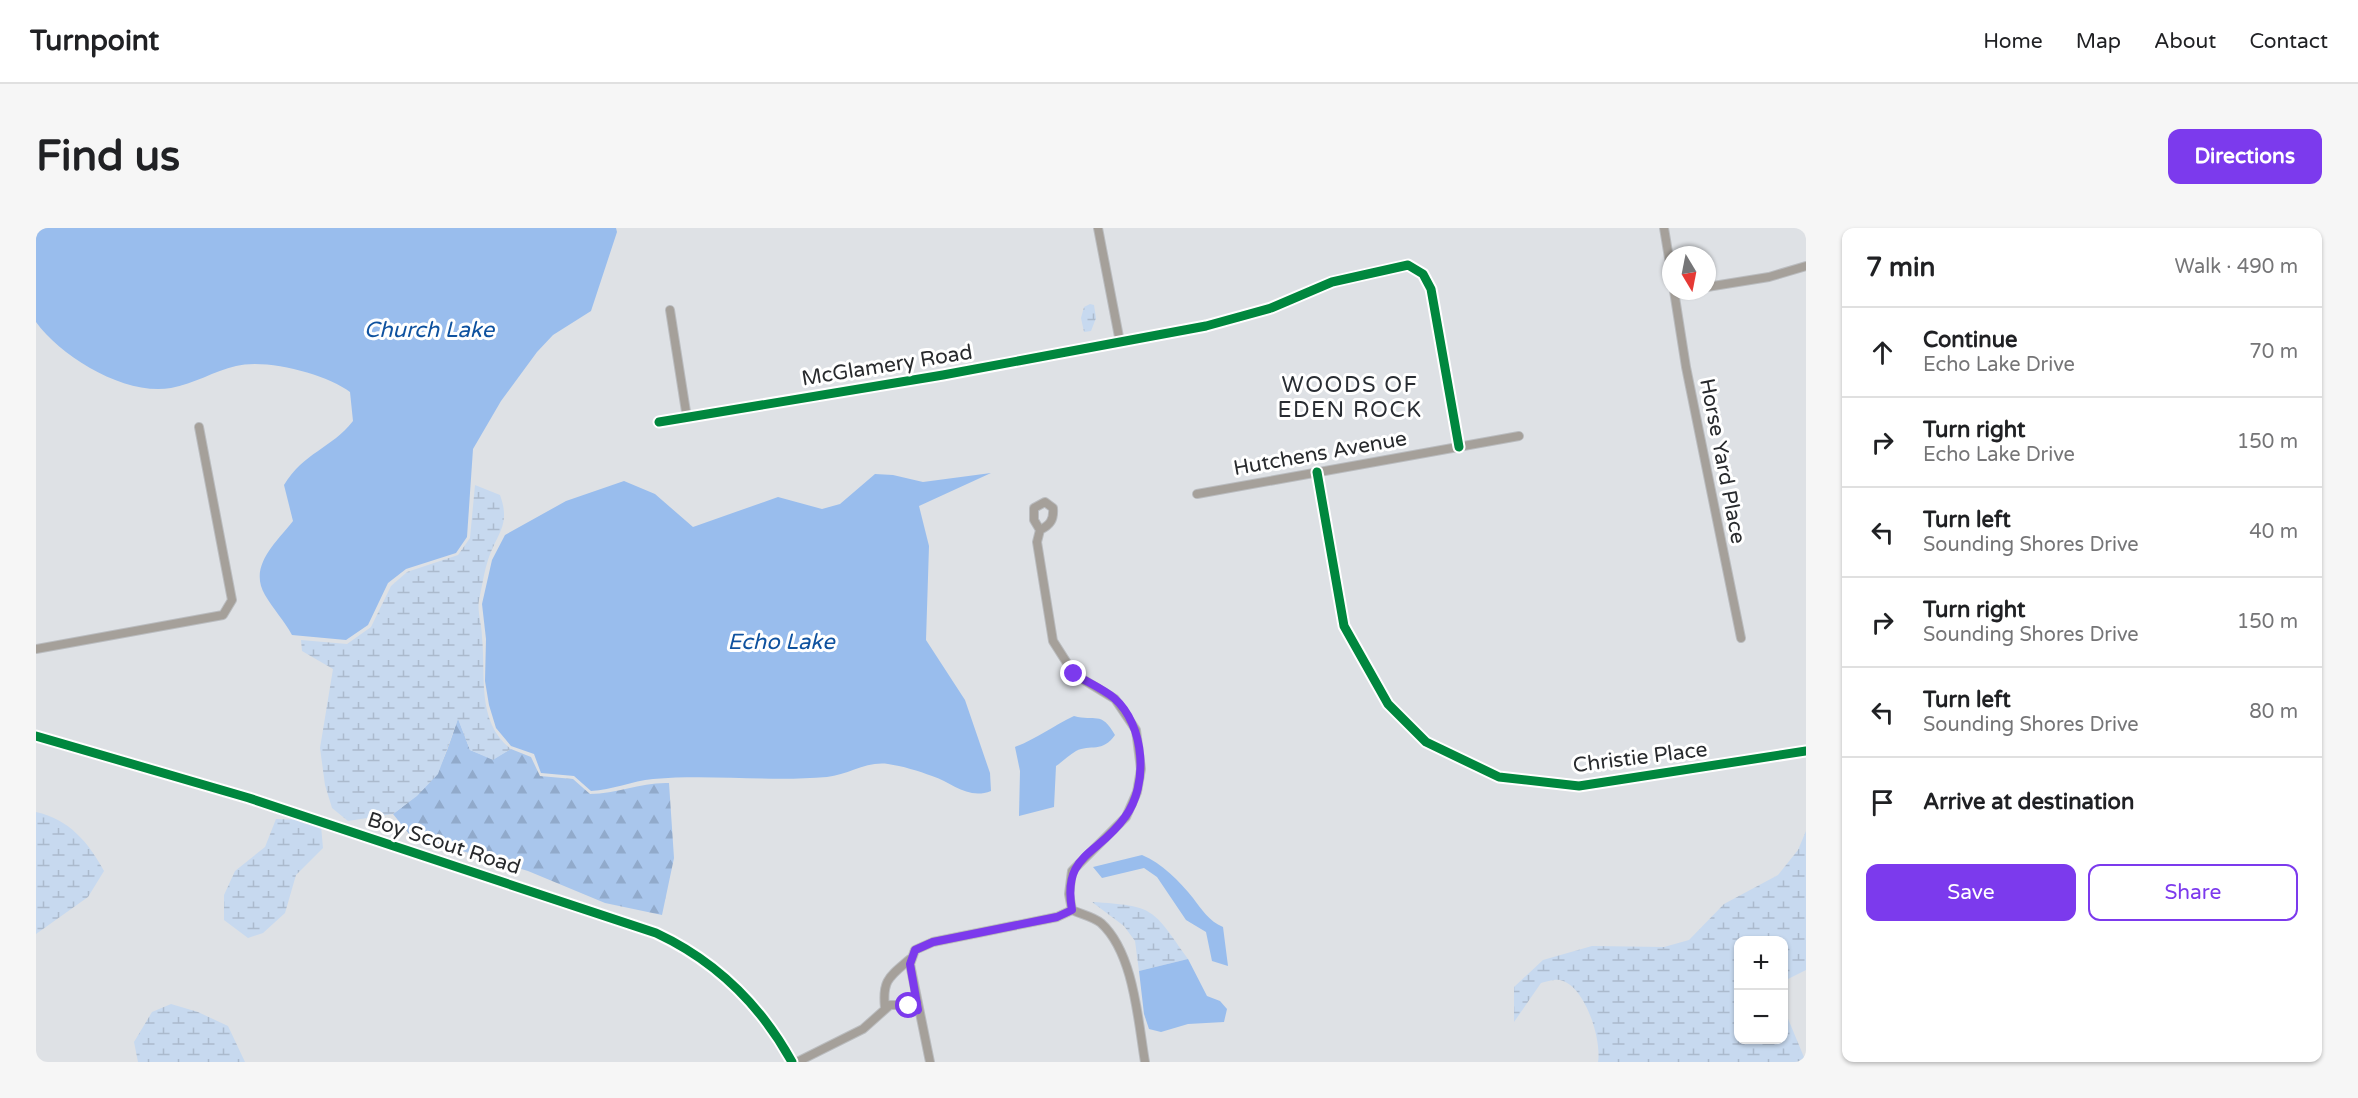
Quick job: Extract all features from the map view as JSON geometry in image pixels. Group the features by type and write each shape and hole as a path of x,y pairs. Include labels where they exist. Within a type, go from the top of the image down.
{"street":[{"path":"1098,228 1120,342"},
{"path":"1664,228 1667,246"},
{"name":"McGlamery Road","path":"659,422 1206,326 1271,308 1332,282 1408,265 1423,274 1431,289 1460,447"},
{"path":"1716,286 1769,277 1806,267"},
{"name":"Horse Yard Place","path":"1675,300 1686,367 1741,638"},
{"path":"670,310 687,418"},
{"path":"36,649 223,615 232,600 199,427"},
{"name":"Hutchens Avenue","path":"1197,494 1519,436"},
{"name":"Christie Place","path":"1317,472 1344,626 1388,704 1426,742 1499,777 1580,786 1806,751"},
{"path":"1040,530 1037,542 1053,640 1074,674 1115,699 1136,730 1141,769 1137,792 1126,817 1072,871 1069,894 1072,910"},
{"name":"Boy Scout Road","path":"36,736 249,798 656,933 696,954 737,987 769,1024 794,1062"},
{"path":"885,1008 883,989 893,973 910,959 915,950 933,942 1057,917 1072,910 1100,922 1116,942 1130,978 1145,1062"},
{"path":"910,959 918,1010 930,1062"},
{"path":"794,1062 863,1029 885,1008 899,1004 918,1010"}],"green space":[{"path":"1094,305 1096,318 1091,331 1084,332 1081,318 1084,307"},
{"path":"475,485 500,495 503,505 502,529 487,565 479,609 487,712 492,726 511,749 493,760 470,750 458,719 438,774 417,796 393,814 348,821 332,808 325,785 320,748 333,669 302,651 301,640 347,644 371,627 391,586 407,572 458,555 470,538"},
{"path":"458,718 470,750 493,759 511,749 531,757 540,776 573,779 590,794 669,783 674,858 662,915 605,903 528,871 410,835 393,814 420,792 436,773 442,763"},
{"path":"36,812 48,815 68,826 85,842 104,871 88,897 36,934"},
{"path":"276,819 303,820 321,826 323,848 296,875 285,913 263,933 248,938 224,920 224,895 235,871 265,847"},
{"path":"1806,831 1806,970 1788,979 1788,936 1734,936 1734,1044 1788,1044 1788,1019 1806,1062 1598,1062 1599,1052 1594,1028 1584,1002 1569,984 1560,980 1541,983 1514,1022 1514,987 1543,960 1592,946 1664,947 1689,940 1724,904 1778,875 1798,850"},
{"path":"1092,902 1129,905 1150,913 1167,929 1188,959 1139,971 1135,941 1124,926"},
{"path":"171,1004 198,1012 228,1026 245,1062 138,1062 134,1042 152,1012"}],"water":[{"name":"Church Lake","path":"36,228 616,228 617,232 591,311 553,335 537,352 501,401 473,449 467,537 456,553 406,569 388,583 368,625 346,640 292,635 265,595 260,574 266,555 293,521 284,485 300,465 336,438 353,421 350,392 327,379 295,369 263,364 236,366 179,386 153,389 135,386 96,372 62,349 36,322"},
{"name":"Echo Lake","path":"991,473 919,506 929,546 926,640 965,700 990,773 991,791 968,792 922,772 888,764 872,764 827,777 675,778 645,780 591,791 574,776 541,773 534,754 511,746 496,728 485,681 486,639 482,604 492,560 505,535 566,501 624,481 655,494 693,527 778,497 822,509 840,504 875,474 893,475 923,482"},
{"path":"1074,716 1097,718 1106,722 1115,735 1106,744 1076,751 1056,766 1054,807 1019,816 1020,771 1015,747"},
{"path":"1142,855 1170,873 1206,915 1223,927 1228,966 1212,961 1206,932 1186,920 1157,877 1144,868 1102,878 1093,867"},
{"path":"1188,959 1207,996 1220,1001 1227,1009 1224,1022 1188,1024 1161,1032 1149,1029 1144,1014 1139,971"}],"cycle path":[{"path":"659,422 943,375 1206,326 1271,308 1332,282 1408,265 1423,274 1431,289 1459,447"},
{"path":"1317,472 1344,626 1388,704 1426,742 1499,777 1579,786 1806,751"},
{"path":"36,736 249,798 656,933 698,957 734,986 766,1021 792,1062"}],"district":[{"name":"WOODS OF EDEN ROCK","path":"1350,396"}],"route":[{"path":"909,1006 918,1010 910,964 915,950 933,942 1057,917 1072,910 1069,894 1072,871 1126,817 1137,792 1141,769 1136,730 1115,699 1074,674"}]}
